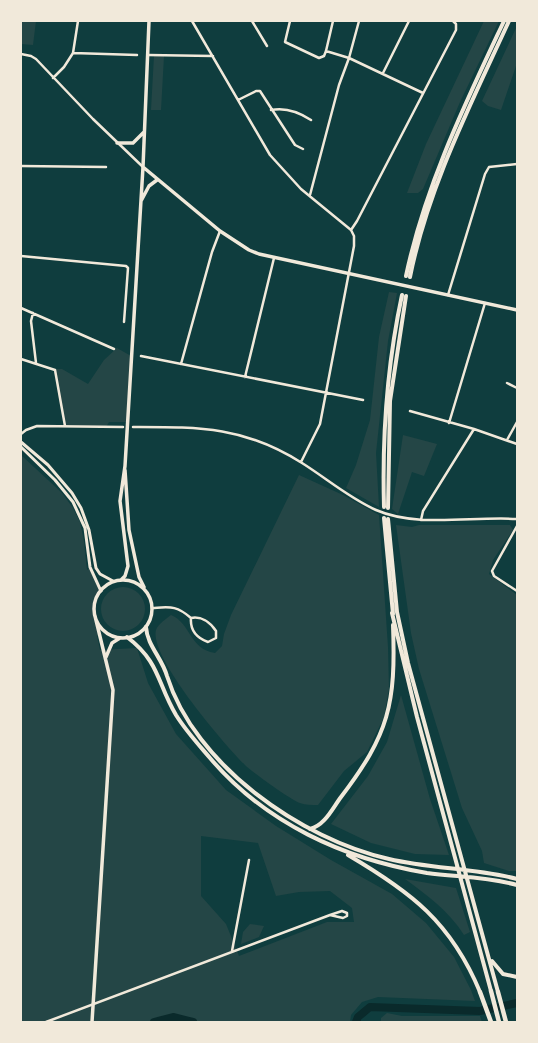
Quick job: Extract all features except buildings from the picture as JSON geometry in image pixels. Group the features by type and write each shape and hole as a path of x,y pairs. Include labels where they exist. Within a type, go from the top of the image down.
{"highway":[{"path":"504,21 442,158 425,204 408,276 446,159 509,21"},
{"path":"386,507 390,401 404,295"},
{"path":"309,829 318,826 327,817 363,768 381,733 390,709 394,654 386,519 397,612 408,662 506,1021"},
{"path":"392,613 417,717 499,1022"},
{"path":"146,626 149,642 161,659 174,697 196,732 215,755 253,792 309,829 363,852 410,864 517,879"},
{"path":"127,637 140,647 151,661 176,714 186,729 230,779 265,808 293,827 339,850 389,879 431,913 454,943 469,968 491,1022"},
{"path":"339,850 386,864 450,876 517,885"},
{"path":"488,953 499,971 508,976 517,977"}],"main road":[{"path":"106,657 112,643 120,638 138,634 146,626 151,615 152,608 150,598 139,577 129,530 125,466 145,131 149,21"},
{"path":"117,143 133,143 139,139 145,131"},
{"path":"143,167 220,231 249,250 274,258 517,310"},
{"path":"140,203 149,186 157,180"},
{"path":"121,580 125,576 128,566 120,501 125,466"},
{"path":"92,1022 108,759 113,706 113,690 96,616 96,601 101,591 114,581 121,580 136,583 145,590"},
{"path":"96,616 104,630 120,638"}],"street":[{"path":"53,78 64,67 73,53 78,21"},
{"path":"192,21 270,155 287,176 351,230 354,240 349,274 320,424 301,462"},
{"path":"252,21 268,46"},
{"path":"290,21 285,42 319,58 324,56 326,52 334,21"},
{"path":"310,196 339,85 349,58 359,21"},
{"path":"383,73 409,21"},
{"path":"351,230 457,26 453,21"},
{"path":"326,52 349,58 423,93"},
{"path":"73,53 137,55"},
{"path":"21,54 34,58 117,143 143,167"},
{"path":"148,56 212,56"},
{"path":"238,100 258,90 262,92 271,110 294,145 303,149"},
{"path":"271,110 290,110 300,113 311,120"},
{"path":"448,295 485,174 489,167 517,164"},
{"path":"21,166 106,167"},
{"path":"181,364 212,252 220,231"},
{"path":"21,256 126,266 128,268 124,322"},
{"path":"245,377 274,258"},
{"path":"449,423 485,303"},
{"path":"21,308 114,349"},
{"path":"33,314 31,321 36,363"},
{"path":"141,356 363,400"},
{"path":"21,359 55,370 65,426"},
{"path":"507,383 517,388"},
{"path":"410,411 474,429 517,444"},
{"path":"507,440 517,422"},
{"path":"21,434 31,427 123,427"},
{"path":"133,427 190,427 235,433 274,447 301,462 376,510 394,515 421,520 482,518 517,519"},
{"path":"421,520 423,511 474,429"},
{"path":"21,442 48,465 72,493 86,519 96,568 102,576 114,581"},
{"path":"21,447 55,480 73,502 85,528 90,567 101,591"},
{"path":"517,526 492,570 494,576 517,591"},
{"path":"152,608 174,607 190,618 202,618 216,631 216,638 208,642 201,638 191,627 190,618"},
{"path":"232,951 249,860"},
{"path":"46,1022 330,915 342,911 347,913 347,916 343,918 330,915"}],"shaded area":[{"path":"22,21 36,21 33,45 21,44"},
{"path":"484,21 499,21 460,102 423,189 418,193 407,193 426,144"},
{"path":"517,26 517,63 501,110 488,106 482,101"},
{"path":"154,56 164,56 161,110 151,110"},
{"path":"389,292 397,293 388,341 376,453 379,507 346,488 356,465 370,420 379,337"},
{"path":"117,348 131,356 127,422 109,422 106,427 65,426 54,369 62,369 88,384 104,360"},
{"path":"403,435 437,444 424,476 412,472 398,514 392,509"},
{"path":"21,455 62,493 73,508 80,522 84,541 87,570 90,567 101,591 95,607 100,634 97,636 100,650 137,648 148,683 176,734 226,790 276,826 331,860 392,894 426,923 454,957 475,1001 378,997 362,1002 351,1015 350,1022 21,1022","holes":["201,836 258,843 276,896 299,892 330,891 352,908 354,922 327,922 239,956 226,924 201,896"]},
{"path":"299,475 343,495 379,515 388,647 389,689 384,717 367,752 344,771 318,805 302,804 295,801 249,769 235,755 206,721 176,679 164,660 157,643 156,630 160,624 171,615 183,624 195,641 206,651 215,653 222,646 224,634 231,615"},
{"path":"396,525 412,527 419,525 510,525 513,530 493,560 489,574 517,595 517,871 509,871 484,863 482,851 462,808 419,669 411,633"},
{"path":"123,587 135,591 141,597 145,609 141,621 135,627 123,631 111,627 105,621 101,609 105,597 111,591"},
{"path":"401,695 430,799 449,855 415,854 371,843 331,824 368,776 387,742"},
{"path":"405,879 456,888 470,932 464,935 445,911"},
{"path":"250,924 264,926 259,937 241,944 243,932"},
{"path":"387,1013 402,1016 480,1016 482,1022 381,1022 381,1018"}],"waterway":[{"path":"356,1022 358,1017 370,1007 480,1011 517,1003"},
{"path":"154,1022 173,1017 193,1022"}]}
